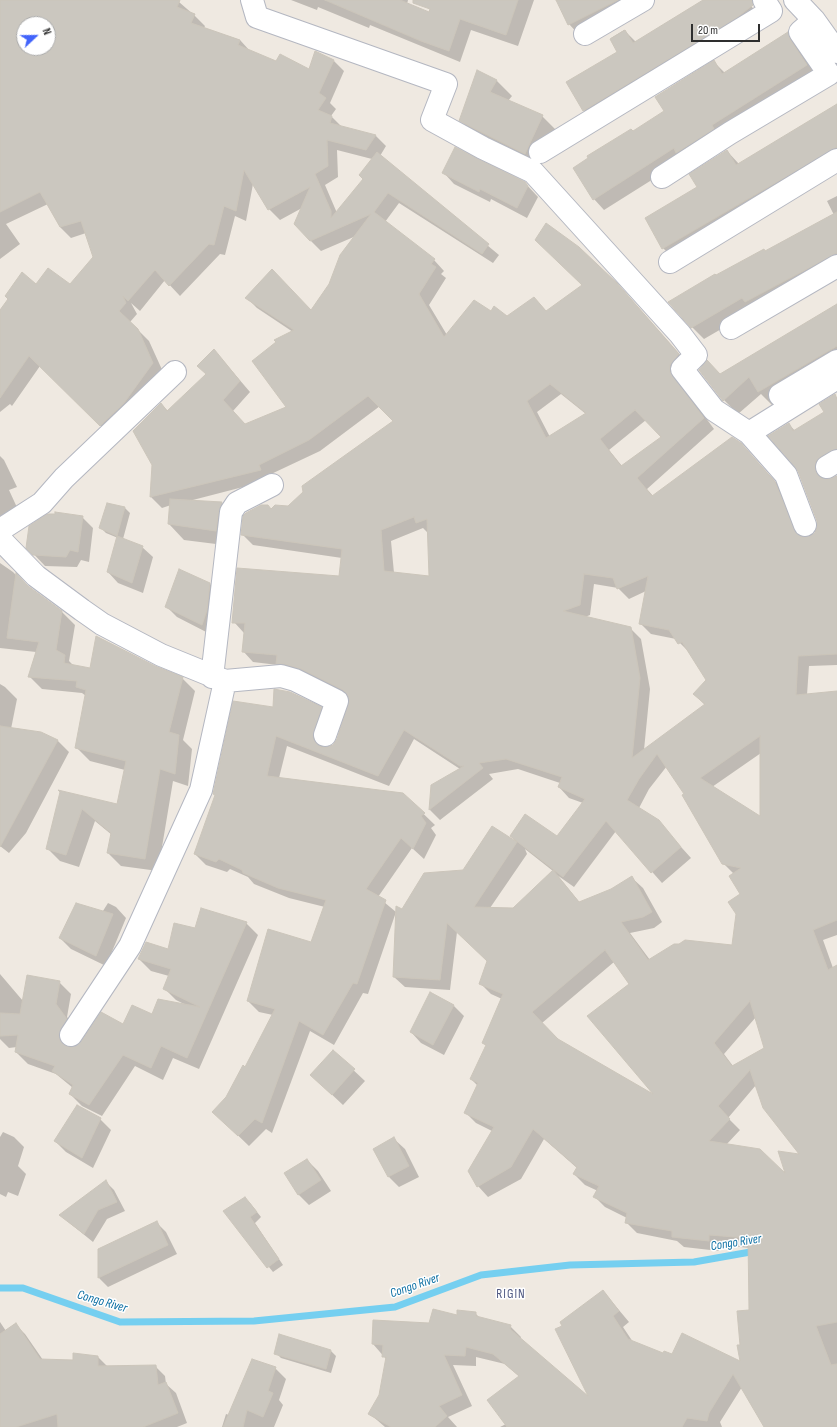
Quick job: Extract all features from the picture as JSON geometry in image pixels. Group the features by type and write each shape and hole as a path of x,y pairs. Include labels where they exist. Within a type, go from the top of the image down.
{"street":[{"path":"252,0 257,16 446,84 432,120 483,148 533,172 688,344 696,355 682,369 714,410 749,433 786,475 805,525"},
{"path":"584,34 643,0"},
{"path":"540,152 771,11 764,0"},
{"path":"795,0 814,20 837,52"},
{"path":"662,177 730,133 829,74 800,32 814,20"},
{"path":"670,262 837,160"},
{"path":"731,328 837,266"},
{"path":"780,395 837,360"},
{"path":"0,530 42,503 64,478 175,372"},
{"path":"749,433 837,378"},
{"path":"71,1035 130,946 201,790 218,679 231,512 238,503 272,486"},
{"path":"0,539 36,576 102,624 161,655 218,679 281,676 295,680 337,702 325,735"}],"building":[{"path":"0,0 180,0 177,7 195,14 191,23 240,40 238,45 276,61 280,54 309,69 315,51 334,60 319,93 326,98 318,110 332,116 330,123 376,135 366,150 327,140 328,166 315,174 331,211 331,218 363,179 359,175 377,152 489,244 482,254 388,193 374,212 435,259 431,264 436,267 419,294 444,337 474,300 491,311 494,306 507,316 534,297 546,311 582,285 535,240 546,223 579,247 617,283 679,354 670,365 670,372 704,418 637,478 652,496 732,437 741,443 775,482 797,534 803,537 810,536 815,533 817,521 798,471 768,436 789,423 793,431 824,412 819,404 835,394 837,399 837,449 820,457 816,461 815,467 817,474 821,478 828,479 837,476 837,654 798,656 796,695 837,691 837,920 813,930 828,970 837,965 837,1322 816,1326 831,1365 837,1364 837,1427 764,1427 733,1374 709,1413 707,1421 687,1418 682,1427 507,1427 487,1400 519,1376 493,1354 466,1347 465,1356 444,1355 462,1395 439,1406 447,1416 435,1427 391,1427 368,1414 379,1395 386,1357 382,1357 383,1345 372,1344 373,1320 429,1323 433,1309 457,1315 457,1310 476,1312 476,1316 511,1325 510,1329 588,1396 555,1329 562,1326 560,1322 603,1290 619,1311 613,1316 628,1339 663,1353 664,1351 672,1354 682,1333 740,1361 737,1345 740,1345 737,1311 749,1310 748,1238 709,1235 709,1241 672,1237 672,1231 625,1223 627,1213 593,1197 599,1186 573,1174 577,1167 533,1129 511,1167 477,1187 468,1171 494,1127 464,1113 478,1083 470,1079 486,1045 482,1043 503,994 479,984 487,961 447,923 440,980 393,977 396,906 402,909 424,873 463,870 492,826 517,842 474,907 513,908 553,870 579,902 611,889 632,876 652,912 643,917 621,922 648,960 674,944 679,944 685,940 732,945 736,914 728,902 740,894 729,876 741,868 722,864 682,795 684,794 657,754 639,779 627,800 659,820 681,847 651,873 606,821 563,877 510,836 525,814 557,836 585,799 558,787 562,777 506,759 479,763 483,768 429,810 431,785 464,766 460,766 404,730 378,776 276,736 267,776 403,793 425,813 421,816 426,823 413,849 401,838 366,889 386,900 357,984 353,983 323,1035 299,1021 262,1123 255,1119 238,1136 212,1112 226,1097 243,1065 245,1067 275,1009 247,1001 268,929 311,942 326,900 278,888 243,873 242,870 219,859 216,862 194,854 215,795 213,794 233,701 273,707 274,689 290,692 322,707 313,737 316,743 321,747 327,747 333,745 337,739 349,700 347,694 343,690 301,669 284,664 276,664 277,655 242,652 245,623 232,623 237,568 339,576 342,549 241,535 243,516 261,505 268,505 271,509 275,505 288,506 303,492 302,486 393,421 368,396 309,440 259,465 261,470 150,497 152,465 133,431 161,403 167,411 206,374 197,366 214,349 240,381 223,400 245,424 286,407 252,361 276,342 274,340 294,330 245,298 272,269 311,310 329,284 340,255 371,214 310,241 294,224 310,187 268,210 244,170 236,211 224,206 214,245 209,244 169,286 155,270 128,301 123,296 126,303 119,311 138,329 153,363 124,403 100,426 29,356 0,398 0,310 8,299 5,296 22,272 36,284 48,268 70,284 93,257 81,221 60,227 40,192 0,212","holes":["550,384 586,413 546,438 527,401","635,410 661,437 621,466 600,439","414,517 416,523 427,519 429,576 384,571 381,530","584,574 613,578 617,589 648,576 639,624 669,630 678,644 682,642 706,680 693,694 705,704 632,758 640,678 631,627 563,611 580,605","760,736 760,816 700,778","605,950 629,984 587,1016 653,1094 558,1039 532,1012","750,1001 764,1048 732,1066 714,1043","750,1070 763,1108 799,1154 778,1151 785,1173 760,1149 709,1141 730,1119 718,1106"]},
{"path":"325,0 400,0 429,12 430,9 413,3 413,0 518,0 506,35 460,19 449,51 421,41"},
{"path":"556,0 618,0 568,25"},
{"path":"703,0 752,0 753,5 735,19 583,111 566,82 617,52 610,39 625,30 633,43"},
{"path":"788,32 790,39 807,65 712,125 714,129 676,153 674,148 593,200 573,168 588,158 587,156 631,129 633,131 664,111 655,97 714,60 722,74"},
{"path":"477,70 497,80 490,92 543,115 525,154 459,121"},
{"path":"837,104 837,147 662,249 645,218 697,187 689,174 727,150 736,165"},
{"path":"455,147 525,182 528,186 517,208 480,189 479,192 442,173"},
{"path":"837,212 837,253 745,302 742,298 691,328 668,302 715,274 716,275 764,249 765,251"},
{"path":"837,304 837,346 758,392 749,377 723,401 699,370 707,360 720,374"},
{"path":"170,499 222,502 216,531 168,524"},
{"path":"107,503 125,507 117,536 99,528"},
{"path":"55,512 83,516 78,552 70,550 66,557 33,555 26,548 29,526 47,514 55,514"},
{"path":"117,536 143,546 132,583 107,572"},
{"path":"179,569 210,583 207,610 202,625 165,607"},
{"path":"16,573 28,586 62,611 56,650 65,655 64,663 90,668 96,636 155,666 183,677 169,732 179,735 175,774 160,769 145,859 107,853 111,833 82,809 66,855 46,849 60,792 58,790 117,804 126,761 75,748 86,690 76,687 77,681 28,677 39,642 7,638"},
{"path":"0,726 41,732 58,740 0,847"},
{"path":"76,903 113,914 96,956 59,938"},
{"path":"201,908 247,922 187,1058 161,1046 151,1068 123,1055 89,1105 69,1094 73,1085 52,1071 55,1066 15,1052 18,1035 0,1036 0,1013 20,1014 27,975 60,981 56,1004 67,1019 59,1035 60,1040 64,1045 70,1047 76,1046 81,1042 101,1012 123,1024 132,1005 152,1014 158,999 200,1007 163,989 171,969 138,959 146,942 168,949 174,923 195,928"},
{"path":"430,992 454,1005 433,1045 410,1032"},
{"path":"333,1050 355,1069 332,1095 310,1075"},
{"path":"77,1105 101,1118 82,1158 54,1141"},
{"path":"394,1137 409,1166 388,1177 373,1149"},
{"path":"307,1159 321,1180 298,1195 284,1173"},
{"path":"106,1180 117,1202 98,1210 84,1234 59,1215"},
{"path":"245,1197 257,1212 250,1217 279,1259 267,1268 223,1211"},
{"path":"157,1221 168,1245 98,1278 98,1249"},
{"path":"16,1323 40,1359 73,1360 73,1353 98,1356 98,1366 156,1365 158,1385 166,1382 178,1413 143,1427 58,1427 57,1414 16,1427 0,1427 0,1334"},
{"path":"279,1334 331,1350 326,1369 274,1354"},
{"path":"252,1359 276,1367 268,1391 273,1393 263,1417 247,1410 243,1427 223,1427"}],"waterway":[{"name":"Congo River","path":"0,1288 23,1288 120,1322 254,1321 395,1307 481,1275 570,1265 694,1262 756,1251"}],"district":[{"name":"RIGIN","path":"511,1295"}]}
